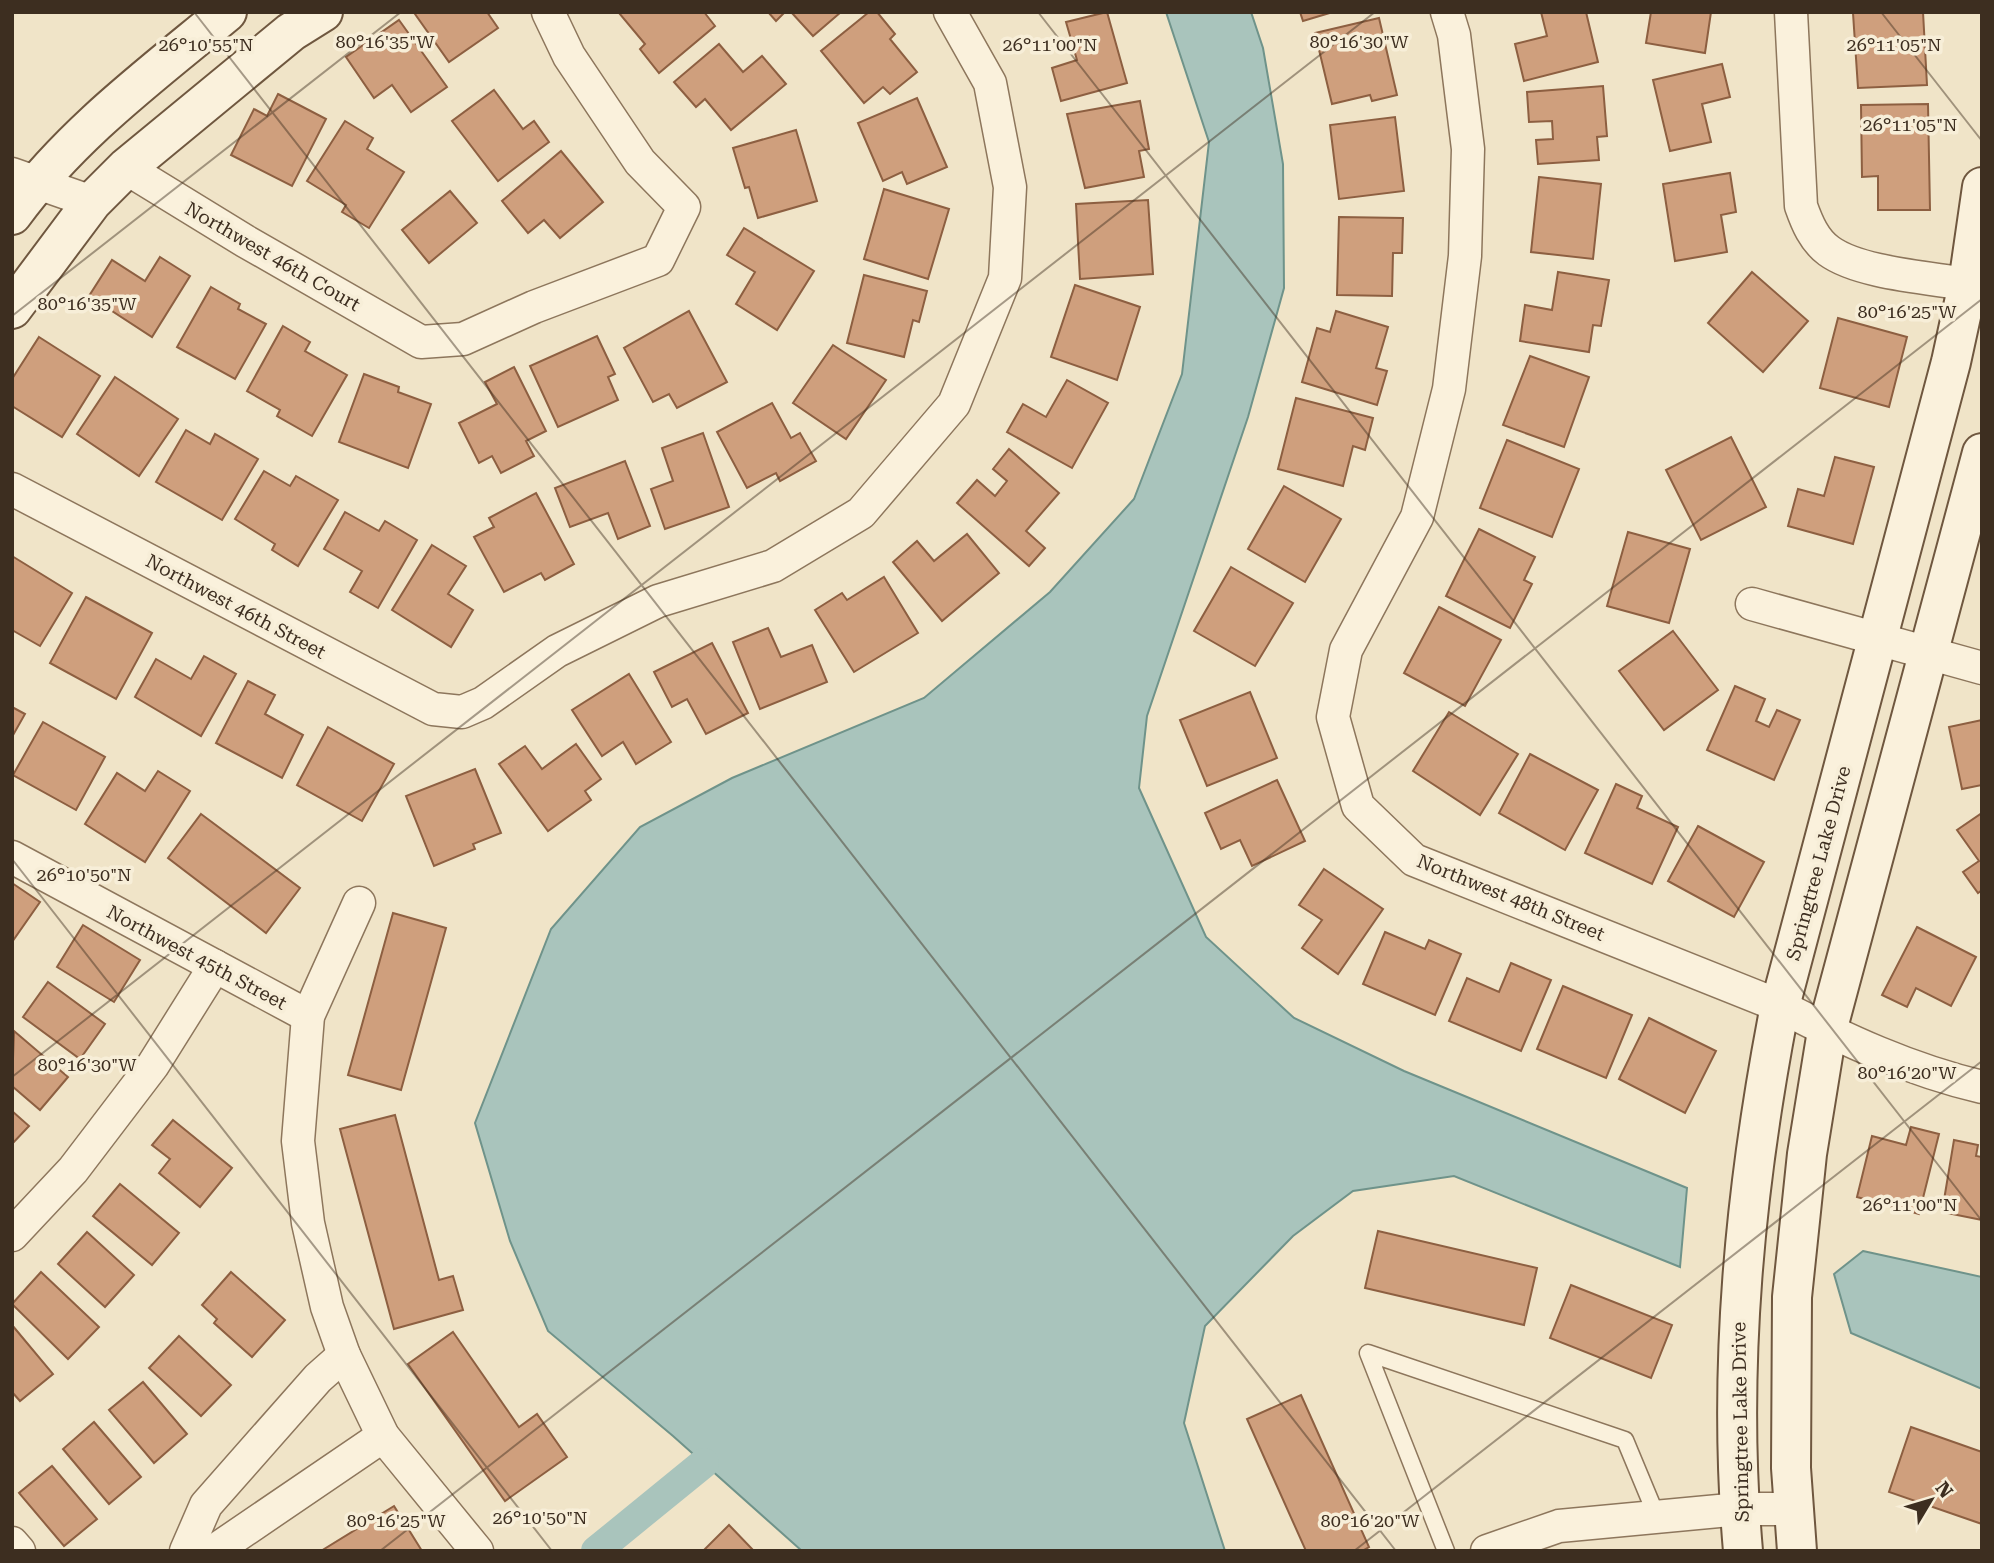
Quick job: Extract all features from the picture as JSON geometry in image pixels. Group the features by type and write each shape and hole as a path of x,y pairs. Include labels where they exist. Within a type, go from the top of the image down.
{"street":[{"path":"12,215 24,179 227,12"},
{"path":"12,309 92,202 126,168 291,32 323,12"},
{"name":"Northwest 46th Court","path":"126,168 245,242 421,342 463,339 534,307 658,260 684,207 640,162 569,56 548,12"},
{"name":"Northwest 46th Street","path":"12,489 433,709 462,712 483,703 557,651 658,601 773,566 861,513 954,404 1005,278 1010,187 990,83 950,12"},
{"name":"Northwest 48th Street","path":"1447,12 1454,35 1468,149 1465,256 1449,389 1417,517 1346,650 1333,717 1358,806 1414,860 1780,1006 1828,1031 1929,1075 1982,1087"},
{"path":"1791,12 1801,206 1810,230 1828,251 1854,264 1975,285"},
{"path":"24,179 92,202"},
{"name":"Springtree Lake Drive","path":"1743,1551 1737,1382 1745,1228 1780,1006 1951,362 1975,285 1982,187"},
{"path":"1797,1551 1791,1468 1793,1283 1807,1154 1828,1031 1982,453"},
{"path":"1752,604 1982,668"},
{"name":"Northwest 45th Street","path":"12,858 308,1016"},
{"name":"Northwest 45th Street","path":"359,903 308,1016 298,1141 308,1223 327,1307 344,1355 383,1436 477,1551"},
{"path":"12,1235 73,1170 145,1075 215,967"},
{"path":"186,1551 206,1505 318,1378 344,1355"},
{"path":"214,1551 383,1436"},
{"path":"1487,1551 1559,1526 1740,1509 1794,1509"},
{"path":"12,1543 19,1551"}],"lane":[{"path":"1446,1551 1368,1353 1625,1440 1657,1517"}],"water":[{"path":"1166,12 1251,12 1263,48 1283,164 1284,288 1248,417 1147,716 1139,788 1206,937 1294,1018 1404,1071 1687,1188 1680,1267 1454,1176 1353,1191 1293,1236 1205,1326 1184,1423 1225,1551 802,1551 673,1436 548,1331 510,1241 475,1123 551,929 640,827 732,778 924,698 1050,592 1134,499 1182,374 1209,142"},
{"path":"1863,1251 1982,1277 1982,1389 1851,1333 1834,1274"}],"building":[{"path":"487,12 498,28 449,62 415,14"},
{"path":"704,12 715,26 659,73 640,49 645,44 619,13"},
{"path":"768,12 785,12 776,21"},
{"path":"791,12 841,12 813,36"},
{"path":"869,12 877,12 895,34 890,39 917,72 890,94 883,87 864,103 821,51"},
{"path":"1107,12 1127,83 1061,101 1052,68 1077,60 1066,22"},
{"path":"1300,12 1333,12 1303,21"},
{"path":"1541,12 1586,12 1598,62 1524,81 1515,44 1547,36"},
{"path":"1651,12 1711,12 1705,53 1646,43"},
{"path":"1923,12 1927,85 1858,88 1853,13"},
{"path":"1379,18 1397,95 1372,101 1370,95 1332,104 1315,33"},
{"path":"399,20 447,87 411,112 392,85 374,98 346,57"},
{"path":"719,44 743,72 762,56 786,84 731,130 705,99 696,107 674,82"},
{"path":"1722,64 1730,97 1702,104 1711,142 1670,151 1653,80"},
{"path":"1603,86 1607,136 1597,137 1599,160 1538,164 1536,140 1553,139 1552,121 1529,122 1527,92"},
{"path":"494,90 523,129 534,121 549,142 498,181 452,121"},
{"path":"278,94 326,119 292,186 231,155 254,109 267,116"},
{"path":"917,98 947,167 907,184 902,172 883,181 858,123"},
{"path":"1140,101 1149,149 1139,151 1144,177 1085,188 1067,114"},
{"path":"1928,104 1930,210 1878,210 1878,176 1862,177 1861,105"},
{"path":"1395,117 1404,191 1339,199 1330,125"},
{"path":"345,121 373,138 367,149 404,172 369,228 342,212 346,205 307,181"},
{"path":"796,130 817,201 758,218 749,187 745,188 733,148"},
{"path":"561,151 603,202 560,238 544,220 528,233 502,201"},
{"path":"1730,173 1736,212 1721,215 1727,252 1675,261 1663,184"},
{"path":"1539,177 1601,184 1593,259 1531,252"},
{"path":"884,189 949,209 928,279 864,259"},
{"path":"450,191 477,223 429,263 402,230"},
{"path":"1148,200 1153,274 1080,279 1076,204"},
{"path":"1339,217 1403,218 1402,253 1393,253 1392,296 1337,295"},
{"path":"744,228 814,271 777,330 736,304 755,272 727,255"},
{"path":"160,257 190,276 152,337 89,296 112,260 145,281"},
{"path":"1558,272 1609,280 1601,326 1593,325 1589,352 1520,341 1525,305 1552,310"},
{"path":"1752,272 1808,321 1763,372 1708,323"},
{"path":"864,275 927,291 919,322 913,320 904,357 847,343"},
{"path":"1075,285 1140,307 1117,380 1051,357"},
{"path":"211,287 240,304 238,309 266,324 235,379 177,347"},
{"path":"689,311 727,382 677,408 669,394 653,402 624,348"},
{"path":"1336,311 1388,327 1376,368 1387,371 1377,405 1302,382 1317,328 1330,332"},
{"path":"1838,318 1907,337 1889,407 1820,388"},
{"path":"283,326 310,342 305,351 347,375 312,436 277,416 280,410 247,391"},
{"path":"597,336 615,374 608,377 618,400 558,427 530,366"},
{"path":"39,337 100,376 62,437 12,406 12,379"},
{"path":"833,345 886,380 846,439 793,403"},
{"path":"1530,356 1589,377 1564,447 1503,425"},
{"path":"514,367 546,431 526,441 534,456 501,473 492,456 479,463 459,423 497,404 485,382"},
{"path":"364,374 399,387 398,392 431,404 408,468 339,442"},
{"path":"115,377 178,419 139,476 77,434"},
{"path":"1067,380 1108,403 1072,468 1007,432 1023,404 1046,417"},
{"path":"1296,398 1373,418 1365,450 1353,446 1343,486 1278,469"},
{"path":"772,403 791,438 800,433 816,461 780,481 776,473 747,488 717,432"},
{"path":"186,430 210,444 215,434 258,459 222,520 156,482"},
{"path":"703,433 729,507 665,529 651,489 673,481 662,448"},
{"path":"1731,437 1766,507 1701,540 1666,470"},
{"path":"1507,440 1579,469 1552,537 1480,508"},
{"path":"1009,449 1059,493 1026,531 1045,548 1029,566 957,503 977,480 995,496 1007,481 993,469"},
{"path":"1835,457 1874,467 1853,544 1788,526 1798,489 1824,496"},
{"path":"625,461 650,526 618,539 608,513 570,527 555,488"},
{"path":"264,471 290,486 296,476 338,500 298,566 272,550 275,544 235,519"},
{"path":"1284,486 1341,519 1305,582 1248,549"},
{"path":"536,493 574,564 545,580 541,573 504,592 474,537 494,527 489,518"},
{"path":"345,512 379,531 385,521 417,540 378,608 350,592 362,571 324,549"},
{"path":"1479,529 1535,557 1524,580 1532,584 1510,628 1446,596"},
{"path":"1628,532 1690,549 1669,623 1607,606"},
{"path":"967,534 999,573 942,621 893,562 917,541 934,561"},
{"path":"432,545 466,566 448,594 473,610 451,647 392,610"},
{"path":"12,556 72,593 40,646 12,630"},
{"path":"1231,567 1293,603 1255,666 1194,631"},
{"path":"884,577 918,633 854,672 815,610 842,593 847,600"},
{"path":"86,597 152,633 116,699 50,663"},
{"path":"1439,607 1501,640 1465,706 1404,673"},
{"path":"768,628 781,657 812,645 827,682 760,709 733,642"},
{"path":"1673,631 1718,690 1664,730 1619,671"},
{"path":"712,643 748,713 706,734 687,699 672,707 654,672"},
{"path":"204,656 236,674 201,736 135,697 156,659 191,679"},
{"path":"629,674 671,742 636,764 623,742 602,756 572,710"},
{"path":"248,681 275,695 265,714 303,735 282,778 216,743"},
{"path":"1735,686 1765,699 1756,721 1769,727 1777,710 1800,720 1774,780 1707,750"},
{"path":"1250,692 1277,758 1207,786 1180,720"},
{"path":"12,707 25,714 12,737"},
{"path":"1449,712 1518,754 1480,815 1413,771"},
{"path":"1982,720 1982,785 1962,789 1949,727"},
{"path":"43,722 105,757 76,810 13,775"},
{"path":"328,727 394,764 362,821 297,785"},
{"path":"576,744 601,779 585,791 591,800 548,831 499,764 525,746 542,769"},
{"path":"1530,754 1598,790 1565,850 1499,813"},
{"path":"475,769 501,833 473,844 475,849 434,866 406,796"},
{"path":"158,771 190,791 145,862 85,824 117,773 145,791"},
{"path":"1277,780 1305,841 1252,866 1240,840 1221,849 1205,813"},
{"path":"1616,784 1642,796 1637,808 1678,827 1652,884 1585,853"},
{"path":"1982,813 1982,890 1978,893 1963,872 1979,861 1957,830"},
{"path":"201,814 300,888 266,933 168,858"},
{"path":"1698,826 1764,862 1734,917 1668,881"},
{"path":"1324,869 1383,909 1338,974 1302,948 1322,920 1299,905"},
{"path":"12,883 40,902 12,942"},
{"path":"393,913 446,928 401,1090 348,1075"},
{"path":"83,925 140,960 114,1002 57,967"},
{"path":"1917,927 1976,957 1951,1006 1916,988 1907,1007 1882,995"},
{"path":"1385,932 1425,949 1429,940 1461,954 1435,1015 1363,984"},
{"path":"1511,963 1551,980 1521,1051 1449,1021 1467,978 1499,992"},
{"path":"48,982 105,1024 80,1059 23,1017"},
{"path":"1563,986 1632,1015 1606,1078 1537,1049"},
{"path":"1649,1018 1716,1051 1685,1113 1619,1079"},
{"path":"14,1031 68,1077 40,1110 12,1086"},
{"path":"12,1111 29,1126 12,1144"},
{"path":"395,1115 439,1280 453,1276 463,1310 394,1329 340,1129"},
{"path":"173,1120 232,1168 200,1207 159,1173 170,1159 152,1145"},
{"path":"1911,1127 1939,1134 1919,1214 1857,1197 1872,1136 1906,1145"},
{"path":"1954,1140 1978,1145 1976,1156 1982,1157 1982,1220 1942,1212"},
{"path":"120,1184 179,1233 152,1265 93,1216"},
{"path":"1378,1231 1537,1268 1524,1325 1365,1288"},
{"path":"87,1232 134,1275 105,1307 58,1264"},
{"path":"41,1272 99,1327 68,1359 12,1304"},
{"path":"231,1272 285,1320 252,1357 214,1323 217,1319 202,1305"},
{"path":"1571,1285 1672,1325 1651,1378 1550,1338"},
{"path":"12,1325 53,1374 20,1401 12,1392"},
{"path":"453,1332 519,1427 537,1414 567,1457 505,1501 408,1364"},
{"path":"179,1336 231,1385 201,1416 149,1368"},
{"path":"143,1382 187,1434 154,1463 109,1410"},
{"path":"1301,1395 1369,1547 1362,1551 1306,1551 1247,1419"},
{"path":"94,1422 141,1477 109,1504 63,1449"},
{"path":"1911,1427 1982,1452 1982,1524 1889,1492"},
{"path":"52,1466 97,1519 64,1546 19,1493"},
{"path":"394,1506 422,1551 321,1551"},
{"path":"729,1525 754,1551 703,1551"}],"waterway":[{"path":"596,1551 704,1463"}]}
